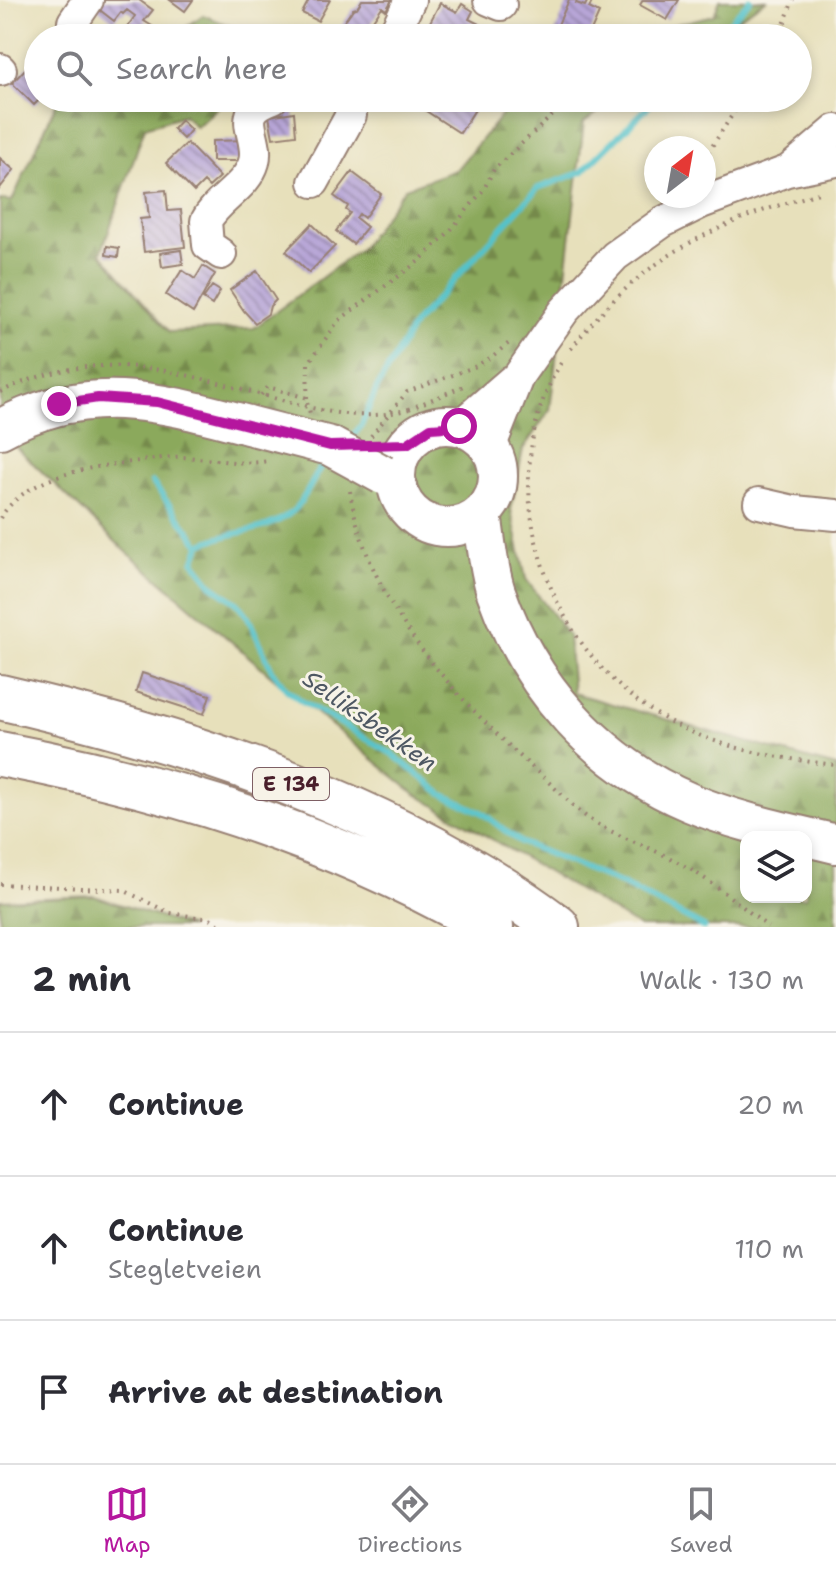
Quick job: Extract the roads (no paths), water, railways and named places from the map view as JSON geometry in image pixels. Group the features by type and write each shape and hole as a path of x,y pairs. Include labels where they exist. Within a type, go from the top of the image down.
{"highway":[{"name":"E 134","path":"0,697 162,739 291,784 437,851 518,899 557,927"},
{"name":"E 134","path":"0,754 136,785 286,832 376,868 491,927"}],"main road":[{"path":"0,429 44,409 98,398 257,410 379,453 404,502 416,516 433,525 466,520 494,497 497,467 490,448 476,434 459,426 431,428 379,453"},
{"path":"466,520 520,645 555,701 583,732 628,769 690,803 836,844"}],"street":[{"path":"399,24 410,0"},
{"path":"221,254 208,245 206,221 251,169 255,151 249,123 252,112"},
{"path":"314,182 350,112"},
{"path":"787,171 836,130"},
{"path":"459,426 519,375 582,290 631,243 678,213 787,171 836,161"},
{"path":"490,448 519,375"},
{"path":"759,503 794,511 836,515"}],"waterway":[{"name":"Selliksbekken","path":"728,24 750,0"},
{"name":"Selliksbekken","path":"348,442 361,426 377,388 414,324 538,188 582,172 643,112"},
{"name":"Selliksbekken","path":"327,459 293,511 271,524 200,545 194,562 213,586 237,603 248,617 272,670 286,689 392,754 444,795 481,812 520,842 620,883 704,927"},
{"path":"152,482 200,545"}]}
